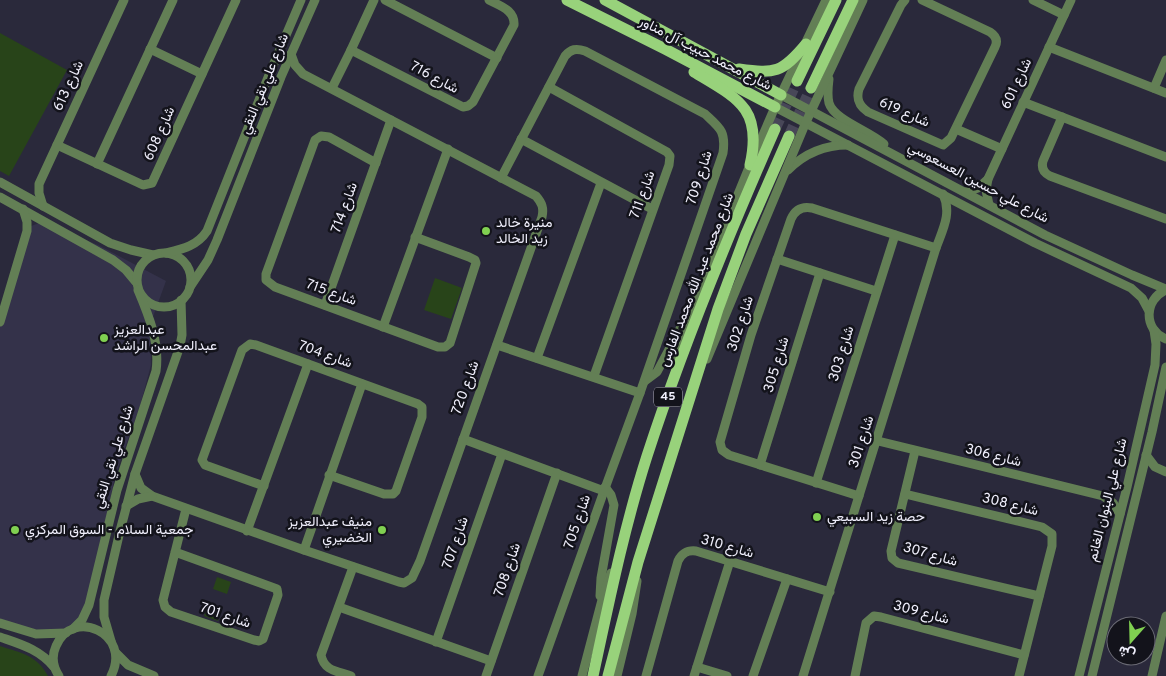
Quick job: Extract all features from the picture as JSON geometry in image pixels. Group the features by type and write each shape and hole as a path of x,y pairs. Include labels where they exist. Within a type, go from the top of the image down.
{"main road":[{"name":"شارع محمد حبيب آل مناور","path":"567,0 775,107"},
{"name":"شارع محمد حبيب آل مناور","path":"605,0 781,95"},
{"path":"797,81 836,0"},
{"path":"811,88 853,0"},
{"path":"729,67 764,72 776,70 790,62 806,44"},
{"path":"665,49 688,68 730,94 744,108 751,120 753,133 754,148 750,165"},
{"name":"شارع محمد عبد الله محمد الفارس","path":"593,676 626,530 648,455 675,376 719,262 774,129"},
{"name":"45","path":"608,676 638,562 730,275 789,136"}],"street":[{"name":"شارع 613","path":"39,184 124,0"},
{"path":"98,164 173,0"},
{"name":"شارع 608","path":"57,146 143,185 152,183 236,0"},
{"name":"شارع علي نقي النقي","path":"166,252 191,246 200,240 207,231 301,0"},
{"name":"شارع علي نقي النقي","path":"190,287 205,264 217,240 281,77 314,0"},
{"path":"332,88 374,0"},
{"path":"384,0 497,58"},
{"name":"شارع 716","path":"351,50 463,107 468,106 473,102 513,28 514,20 509,12 488,0"},
{"path":"675,376 677,355 694,302 775,107 826,0"},
{"path":"693,386 701,373 806,122 863,0"},
{"name":"شارع 619","path":"905,0 860,89 859,103 868,112 943,145 949,141 956,129 995,47 996,38 990,32 922,0"},
{"path":"1033,0 1064,14"},
{"name":"شارع 601","path":"989,204 986,190 988,179 1071,0"},
{"path":"1049,47 1166,93"},
{"path":"150,49 202,74"},
{"name":"شارع 709","path":"501,178 569,52 579,49 706,114 720,128 725,140 724,153 644,382 604,489"},
{"path":"291,54 295,65 303,74"},
{"path":"1154,88 1166,60"},
{"path":"831,70 828,96 832,110 839,117 875,136 893,153"},
{"path":"281,77 292,73 303,74"},
{"name":"شارع 720","path":"135,474 141,488 152,496 186,509 399,582 404,583 412,578 543,210 542,203 536,196 303,74"},
{"name":"شارع 711","path":"549,87 667,152 670,160 594,376"},
{"name":"شارع علي حسين العسعوسي","path":"781,95 1074,249 1166,289"},
{"path":"1024,102 1166,157"},
{"name":"شارع علي حسين العسعوسي","path":"775,107 1035,243 1131,288 1142,298 1148,311 1149,321 1154,330"},
{"path":"1062,117 1043,161 1042,167 1045,173 1166,219"},
{"name":"شارع 714","path":"325,305 391,120"},
{"path":"956,129 1002,149"},
{"name":"شارع 715","path":"376,163 329,137 321,136 315,140 266,274 266,280 274,287 438,347 445,347 450,343 475,270 474,260 414,238"},
{"path":"521,139 652,210"},
{"path":"784,174 795,163 814,151 829,147 851,146"},
{"path":"383,327 448,149"},
{"path":"966,192 978,188 988,179"},
{"path":"0,182 110,243 152,255"},
{"path":"537,358 601,183"},
{"path":"18,192 30,191 39,184"},
{"path":"39,184 39,193 43,206"},
{"path":"943,194 948,208 948,217"},
{"path":"0,197 113,260 126,270 143,298 157,306 166,307 174,305 181,300 190,287 190,271 180,258 166,252 152,255 145,259 140,266 137,274 137,286"},
{"name":"شارع 302","path":"859,496 725,454 722,450 720,442 751,335 792,216 802,208 812,208 936,248"},
{"path":"948,217 960,208 970,208"},
{"path":"0,322 27,231 27,222 23,210"},
{"name":"شارع 301","path":"803,676 878,441 936,248 948,217"},
{"path":"27,231 37,223 46,222"},
{"name":"شارع 303","path":"816,483 895,235"},
{"path":"777,259 876,291"},
{"name":"شارع 305","path":"760,465 820,273"},
{"name":"شارع علي نقي النقي","path":"57,674 54,652 56,645 87,610 117,490 154,378 157,363 156,342 137,286"},
{"path":"1148,311 1157,295 1166,289"},
{"name":"شارع علي نقي النقي","path":"116,652 106,625 104,608 110,575 135,474 180,346 182,335 181,300"},
{"path":"644,382 654,375 659,368 694,302"},
{"path":"1154,330 1166,339"},
{"name":"شارع علي البنوان الغانم","path":"1079,676 1155,365 1156,344 1154,330"},
{"name":"شارع 704","path":"264,486 206,465 202,460 242,350 250,344 422,407 422,416 396,491 389,495 384,494 329,475"},
{"path":"496,345 594,376 640,393"},
{"path":"247,530 308,364"},
{"name":"شارع علي البنوان الغانم","path":"1092,676 1166,367"},
{"path":"304,550 362,384"},
{"name":"شارع 705","path":"463,439 604,489 538,676"},
{"name":"شارع 306","path":"878,441 1103,496"},
{"name":"شارع 307","path":"915,451 891,551 892,558 898,563 1039,596"},
{"name":"شارع 707","path":"436,642 502,454"},
{"path":"1146,455 1153,465 1164,472"},
{"path":"1140,481 1150,474 1164,472"},
{"name":"شارع 708","path":"486,676 557,473"},
{"path":"1103,496 1116,494 1126,487"},
{"path":"600,606 601,578 614,505 611,495 604,489"},
{"name":"شارع 308","path":"905,494 1042,527 1052,534 1052,546 1019,676"},
{"path":"126,506 138,499 152,496"},
{"path":"1103,496 1113,503 1120,514"},
{"path":"600,500 614,505"},
{"name":"شارع 701","path":"175,552 277,589 278,595 263,638 259,641 254,640 166,609 163,600 175,552 186,509"},
{"path":"582,676 600,606 626,530"},
{"name":"شارع 310","path":"646,676 680,557 683,553 691,550 830,592"},
{"path":"727,676 695,671 730,561"},
{"path":"617,676 632,614 638,562"},
{"path":"351,676 328,668 322,663 321,655 353,567"},
{"path":"97,571 103,576 110,575"},
{"path":"753,676 787,579"},
{"path":"339,607 491,661"},
{"name":"شارع 309","path":"855,676 866,623 871,618 878,616 1024,655"},
{"path":"1152,676 1166,616"},
{"path":"0,624 36,634 52,635 87,627 94,628 101,631 111,641"},
{"path":"1089,636 1094,641 1102,638"},
{"path":"0,637 32,649 44,657 57,674"},
{"path":"1085,652 1093,649 1097,656"},
{"path":"111,676 115,668 116,652"},
{"path":"116,652 128,665 154,676"}],"shaded area":[{"path":"42,222 98,245 166,281 150,325 151,365 140,406 115,476 88,607 79,620 68,628 44,632 0,620 0,322 31,226"}],"green space":[{"path":"0,33 67,70 9,176 0,171"},
{"path":"435,278 462,288 451,319 424,310"},
{"path":"217,577 231,582 227,594 213,589"},
{"path":"208,604 222,609 218,621 204,616"},
{"path":"0,646 34,659 48,676 0,676"}],"tunnel":[{"path":"775,129 797,81"},
{"path":"789,136 811,88"}],"place":[{"name":"منيرة خالد زيد الخالد","path":"486,231"},
{"name":"عبدالعزيز عبدالمحسن الراشد","path":"104,338"},
{"name":"حصة زيد السبيعي","path":"817,517"},
{"name":"جمعية السلام - السوق المركزي","path":"15,530"},
{"name":"منيف عبدالعزيز الخضيري","path":"382,530"}]}
